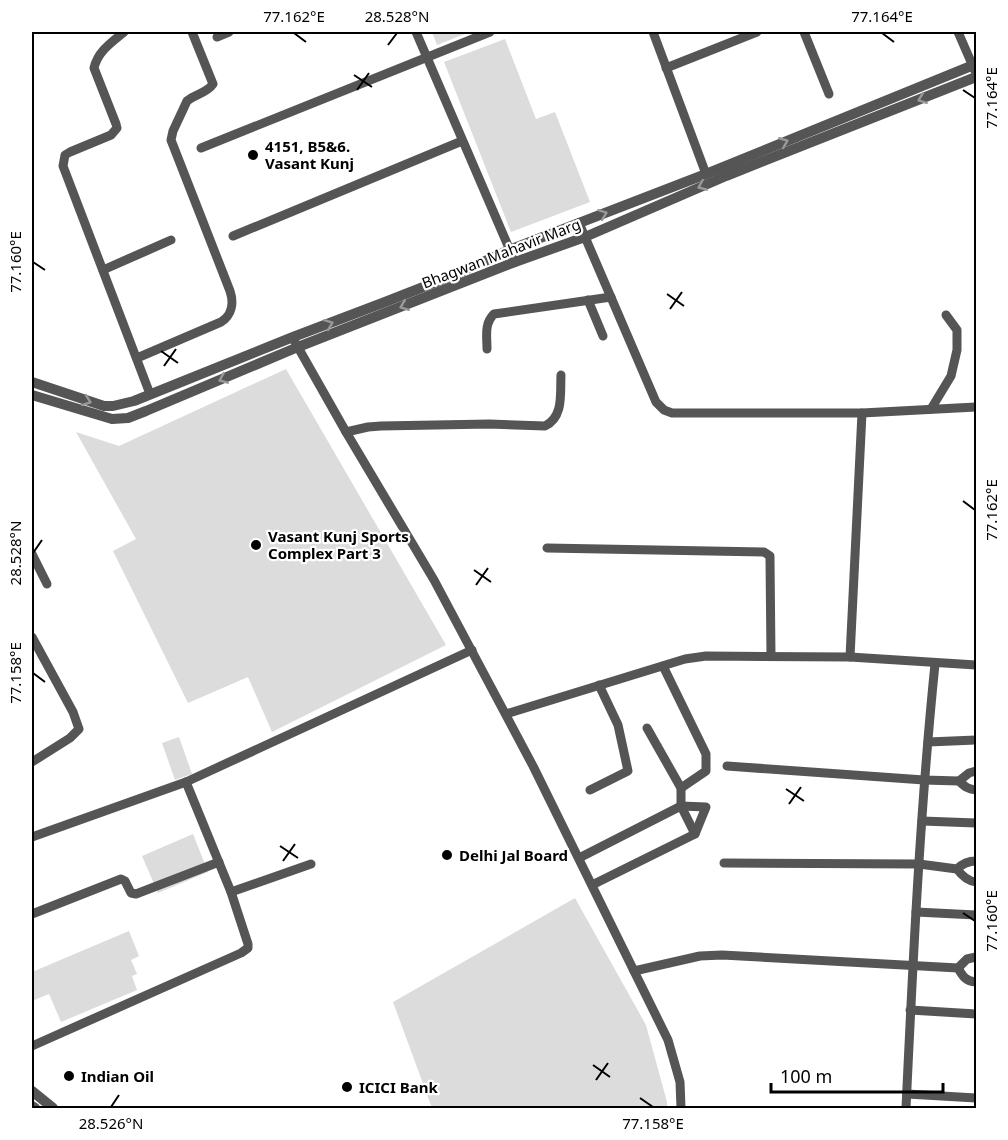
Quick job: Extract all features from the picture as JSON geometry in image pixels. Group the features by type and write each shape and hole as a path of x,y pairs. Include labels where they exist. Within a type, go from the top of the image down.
{"street":[{"path":"124,32 103,50 96,59 94,68 117,128 111,135 65,155 63,166 150,394"},
{"path":"137,358 221,322 227,318 232,304 230,291 171,140 187,101 209,89 213,84 192,32"},
{"path":"217,37 229,32"},
{"path":"416,32 515,262"},
{"path":"201,148 490,32"},
{"path":"652,32 706,174"},
{"path":"666,68 758,32"},
{"path":"804,32 829,94"},
{"path":"958,32 975,70"},
{"name":"Bhagwan Mahavir Marg","path":"32,395 99,416 112,419 128,418 295,342 509,250 975,70"},
{"name":"Bhagwan Mahavir Marg","path":"32,382 104,406 123,404 585,237 975,70"},
{"path":"233,236 462,141"},
{"path":"579,223 656,402 664,410 672,413 862,413 976,407"},
{"path":"103,270 171,240"},
{"path":"487,349 486,328 494,314 611,297"},
{"path":"588,300 603,336"},
{"path":"931,409 951,376 957,350 957,330 946,315"},
{"path":"295,342 434,580 533,766 668,1040 680,1082 681,1108"},
{"path":"346,432 381,426 489,424 545,426 551,423 559,411 561,375"},
{"path":"850,657 862,413"},
{"path":"547,548 764,552 770,556 771,656"},
{"path":"32,554 47,584"},
{"path":"32,637 73,712 79,729 70,738 32,762"},
{"path":"32,837 186,782 472,650"},
{"path":"506,714 685,659 706,656 850,657 976,665"},
{"path":"906,1108 918,864 935,664"},
{"path":"663,666 706,754 706,771 681,789"},
{"path":"590,790 628,771 618,725 599,685"},
{"path":"647,728 681,789 681,806 695,834"},
{"path":"928,742 976,740"},
{"path":"728,766 959,781 965,787 976,790"},
{"path":"959,781 969,772 976,771"},
{"path":"32,1046 248,948 231,892 186,782"},
{"path":"579,858 681,806 706,807 695,834 592,885"},
{"path":"922,821 976,823"},
{"path":"957,869 962,864 976,861"},
{"path":"32,914 121,879 125,881 131,893 136,894 219,862"},
{"path":"724,863 918,864 957,869 965,878 976,882"},
{"path":"231,892 310,864"},
{"path":"916,912 976,915"},
{"path":"634,971 700,956 722,955 958,968 967,959 976,957"},
{"path":"958,968 967,981 976,982"},
{"path":"910,1010 976,1014"},
{"path":"32,1092 49,1107"},
{"path":"907,1094 976,1098"}],"shaded area":[{"path":"432,32 470,32 437,45"},
{"path":"505,39 536,119 555,112 590,202 511,232 444,62"},
{"name":"Vasant Kunj Sports Complex Part 3","path":"286,369 446,645 272,732 248,677 188,703 113,551 136,539 76,432 119,446"},
{"path":"179,737 192,774 175,780 162,743"},
{"path":"193,834 208,872 158,893 142,856"},
{"path":"575,898 646,1025 667,1108 432,1108 393,1002"},
{"path":"129,931 139,956 131,960 137,974 132,976 137,990 61,1022 49,994 32,1001 32,972"}],"place":[{"name":"4151, B5&6. Vasant Kunj","path":"253,155"},
{"name":"Vasant Kunj Sports Complex Part 3","path":"256,545"},
{"name":"Delhi Jal Board","path":"447,855"},
{"name":"Indian Oil","path":"69,1076"},
{"name":"ICICI Bank","path":"347,1087"}]}
